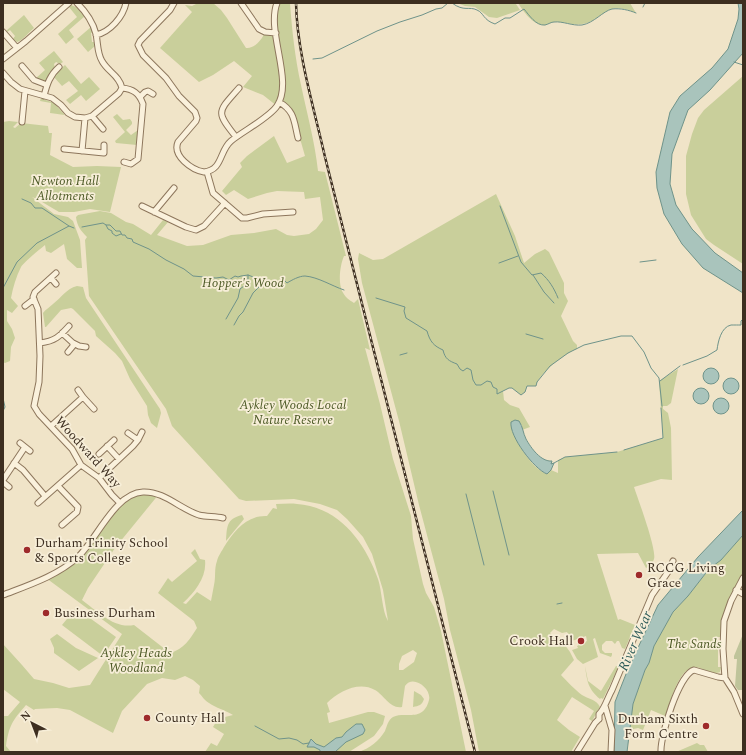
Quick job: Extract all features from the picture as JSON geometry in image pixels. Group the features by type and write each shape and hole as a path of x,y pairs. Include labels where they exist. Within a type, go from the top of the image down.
{"street":[{"path":"3,59 37,32 69,3"},
{"path":"77,3 88,16 96,35 101,60 104,65 116,76 122,88 133,91 140,97 143,104 138,159 131,164 124,162"},
{"path":"96,35 110,29 125,9 126,3"},
{"path":"174,3 170,10 140,41 138,45 143,55 166,78 179,96 195,112 197,118 196,121 176,146 177,153 200,172 207,172 218,164 228,144 272,111 279,102 282,82 274,14 277,3"},
{"path":"241,3 259,29 265,32 276,33"},
{"path":"3,32 17,48"},
{"path":"22,66 34,80 46,85"},
{"path":"44,96 46,85 51,76 59,67"},
{"path":"3,73 14,85 25,91 56,100 71,115 85,118 92,116 119,93 122,88"},
{"path":"236,137 223,121 222,113 224,105 238,88"},
{"path":"22,122 25,91"},
{"path":"140,97 148,91 153,94"},
{"path":"279,102 286,106 291,112 298,138"},
{"path":"92,116 104,129"},
{"path":"82,151 85,118"},
{"path":"64,149 104,153 104,145"},
{"path":"207,172 213,193 239,215 247,218 263,214 293,212"},
{"path":"154,212 174,188"},
{"path":"142,206 186,227 196,230 204,226 225,203"},
{"path":"25,306 34,299 33,297 35,292 56,273"},
{"path":"50,278 56,284"},
{"name":"Woodward Way","path":"34,299 38,309 40,343 39,382 34,406 38,414 72,449 81,465 99,478 120,503"},
{"path":"40,343 57,339 69,326"},
{"path":"62,333 73,343 86,347"},
{"path":"68,352 73,346 73,343"},
{"path":"78,390 83,398 94,409"},
{"path":"51,426 83,398"},
{"path":"99,478 133,446 142,432"},
{"path":"128,433 138,440"},
{"path":"99,454 114,440"},
{"path":"20,443 30,451"},
{"path":"107,446 119,459"},
{"path":"9,487 3,481 25,447"},
{"path":"14,463 23,470 46,496"},
{"path":"38,502 81,465"},
{"path":"58,486 78,507 77,512 62,525"},
{"path":"3,595 62,570 79,556 120,503 133,494 151,492 161,495 194,513 223,518"},
{"path":"67,520 72,525"},
{"path":"577,752 595,723 601,720 606,720 605,705 652,595 668,572 673,560"},
{"path":"742,711 734,692 725,678 723,649 724,621 736,590 743,578"},
{"path":"736,590 743,594"},
{"path":"661,752 662,737 675,698 686,676 694,670 725,678"},
{"path":"605,714 599,715 601,720 610,727"},
{"path":"605,714 612,735 611,752"}],"green space":[{"path":"198,3 213,3 227,18 246,48 249,48 262,38 265,32 276,32 277,3 290,3 297,65 313,139 318,171 325,172 346,256 344,256 341,269 341,287 344,295 350,301 354,303 358,299 370,350 365,348 393,459 411,516 413,539 423,584 434,607 441,631 466,752 359,752 370,746 383,735 391,718 398,715 413,715 423,712 429,700 428,691 421,684 413,682 408,683 405,686 402,707 394,706 379,693 369,687 356,687 343,691 327,703 330,712 327,713 329,723 368,712 374,712 385,716 383,724 374,736 349,752 205,752 211,743 217,746 224,734 213,727 216,722 206,716 206,714 221,718 233,715 206,701 199,693 200,686 185,676 175,680 162,678 147,684 122,711 113,733 70,710 57,708 34,710 26,705 17,715 8,733 6,746 11,752 3,752 3,716 8,716 20,702 3,689 3,644 34,679 69,688 90,685 122,634 46,578 72,562 115,509 133,494 159,494 115,548 88,588 82,600 113,622 127,626 134,625 170,653 183,646 197,628 194,621 158,593 168,578 172,582 197,561 191,553 195,549 200,559 205,560 204,572 196,589 183,603 186,604 197,592 211,601 215,582 216,564 219,555 228,541 247,521 260,516 267,516 273,508 277,509 276,504 294,504 312,507 326,512 338,519 348,529 358,540 373,565 378,579 384,612 388,621 383,590 372,554 363,537 347,519 337,510 320,504 294,499 246,501 239,499 172,426 166,409 89,296 85,240 87,237 78,226 76,217 78,215 100,211 111,213 151,235 163,220 168,222 157,235 187,246 203,245 231,235 276,229 287,235 294,236 309,234 316,229 323,220 320,197 305,199 304,192 277,191 248,199 234,190 226,195 222,191 242,167 240,163 274,136 287,163 305,156 301,142 298,138 291,112 279,102 277,106 263,95 243,87 252,76 234,61 213,75 199,82 160,48 192,12 185,5 192,6","holes":["413,650 417,653 414,662 403,670 399,670 399,664 402,656"]},
{"path":"457,3 508,3 516,4 520,10 497,18 489,17 475,7"},
{"path":"518,3 630,3 636,13 616,8 609,10 586,23 575,24 554,22 542,25 537,24 529,18"},
{"path":"71,5 76,7 85,16 69,30 74,37 66,44 58,34 77,17 69,7"},
{"path":"24,15 34,28 17,42 13,39 15,36 10,30 7,32 6,31"},
{"path":"91,27 93,32 91,33 92,42 95,42 95,46 88,52 77,39"},
{"path":"54,51 63,62 60,64 56,62 54,64 55,68 45,83 35,79 45,70 39,63"},
{"path":"65,65 81,84 89,77 100,89 86,101 81,95 70,104 66,100 78,91 69,81 62,86 53,76"},
{"path":"743,76 743,264 706,239 691,215 686,194 686,156 698,118 704,110"},
{"path":"41,98 54,103 65,115 50,113 51,103 40,101"},
{"path":"117,114 123,120 130,119 132,122 126,130 131,135 138,130 137,145 116,143 115,141 125,132 113,117"},
{"name":"Newton Hall Allotments","path":"3,122 18,122 13,127 15,128 21,123 48,126 49,133 52,133 50,155 73,167 121,167 110,212 90,209 74,212 59,212 32,197 54,214 68,217 73,221 80,240 82,268 77,268 67,259 64,244 51,253 46,251 45,245 21,267 16,278 11,298 18,306 12,313 7,310 7,321 15,338 11,347 10,361 5,363 3,362"},
{"path":"496,194 515,236 524,263 535,254 545,249 549,252 564,283 564,293 568,301 561,316 573,341 577,345 577,349 559,359 542,375 536,386 527,386 525,392 521,395 512,388 503,391 504,400 510,405 519,408 530,427 522,430 522,425 511,426 516,439 530,461 541,471 547,474 551,470 558,473 558,460 565,457 617,452 663,438 659,381 678,369 671,403 667,406 663,406 663,409 668,413 671,428 672,480 661,479 634,487 650,535 653,546 654,560 646,568 638,553 597,554 618,620 620,619 635,625 625,649 622,648 619,641 615,644 612,641 606,641 602,645 602,650 605,653 612,653 611,657 600,653 595,638 593,639 598,657 583,664 577,659 572,650 578,648 577,646 587,641 586,636 572,641 567,632 562,633 554,629 550,633 555,639 559,637 574,660 561,675 579,693 594,701 600,707 592,721 589,719 594,711 572,697 557,720 580,737 571,752 479,752 471,710 450,630 444,599 362,283 358,259 359,253 373,260 383,259"},
{"path":"77,286 83,287 86,298 160,409 161,413 157,428 151,423 147,406 130,379 122,361 96,336 95,331 73,309 61,310 45,327 43,313 45,310 67,291"},
{"path":"242,515 244,519 226,541 228,524 233,519"},
{"name":"The Sands","path":"743,535 743,574 734,589 726,608 721,637 718,637 718,667 721,667 720,672 713,673 696,667 689,669 677,683 665,716 651,710 643,730 638,728 629,730 633,704 645,670 649,663 654,646 673,612 688,596 709,569 721,560"},
{"path":"76,608 116,637 103,656 62,625"},
{"path":"57,634 76,648 98,658 79,671 54,653 54,648 50,639"},
{"path":"743,634 743,690 738,690 735,686 737,659 734,659 734,656"},
{"path":"585,666 588,681 601,691 616,666 619,666 603,699 600,699 593,692 587,680"},
{"path":"414,691 421,695 424,699 420,705 413,707"},
{"path":"697,743 704,745 708,752 676,752"}],"water":[{"path":"738,3 743,3 743,53 710,90 688,110 672,154 670,184 676,205 692,229 715,253 743,273 743,293 703,268 682,244 664,214 657,188 656,172 670,112 680,96 712,68 728,49 738,19"},
{"path":"711,368 717,370 719,376 717,382 711,384 705,382 703,376 705,370"},
{"path":"731,378 737,380 739,386 737,392 731,394 725,392 723,386 725,380"},
{"path":"701,388 707,390 709,396 707,402 701,404 695,402 693,396 695,390"},
{"path":"721,398 727,400 729,406 727,412 721,414 715,412 713,406 715,400"},
{"path":"515,420 519,421 526,439 537,454 548,461 552,461 551,464 554,463 551,470 547,474 529,459 518,443 511,428 511,422"},
{"path":"743,510 743,535 721,560 709,569 688,596 673,612 654,646 633,704 627,752 614,752 615,702 628,669 658,605 698,557"},
{"path":"356,724 362,724 365,730 363,734 346,742 335,752 320,752 320,750 314,747 307,747 311,739 316,744 324,747 336,738 342,737"}],"waterway":[{"path":"313,59 322,58 377,31 442,8 448,3 452,3 463,8 477,10 488,21 495,24 505,18 510,18 524,9 530,17 542,25 552,22 582,25 612,9 636,13"},
{"path":"643,7 645,3"},
{"path":"734,62 743,65"},
{"path":"22,199 31,203 35,208 42,208 69,226"},
{"path":"500,206 521,262 532,275 541,273 551,284 558,298"},
{"path":"82,227 103,223 110,225 116,231 120,231 122,235 132,239 133,242 149,249 184,269 193,276 216,278 223,277 229,280 235,276 238,277 248,275 272,284 275,282 276,284 280,283 284,280 287,283 298,277 305,276 320,280 344,290"},
{"path":"106,225 108,229 116,236 121,234"},
{"path":"3,288 17,262 37,243 69,226 74,228"},
{"path":"499,263 518,256"},
{"path":"640,262 656,260"},
{"path":"226,319 238,298 240,289 248,283 248,275"},
{"path":"533,275 544,292 554,303"},
{"path":"234,325 261,282"},
{"path":"376,298 405,307 404,311 406,318 427,331 431,341 443,350 448,359 457,364 463,371 467,368 471,370 473,380 476,385 481,385 487,381 491,382 493,387 497,389 497,394 512,388 521,395 525,392 527,386 536,386 537,382 550,366 568,353 584,345 621,336 632,336 644,352 651,368 659,378 662,406"},
{"path":"683,365 707,356 717,350 722,332 728,326 741,325 741,321 743,319"},
{"path":"526,334 543,339"},
{"path":"400,355 407,353"},
{"path":"660,381 680,366"},
{"path":"3,398 5,407 3,411"},
{"path":"624,450 663,438 661,408"},
{"path":"554,463 565,457 617,452"},
{"path":"493,491 509,555"},
{"path":"466,494 484,565"},
{"path":"557,604 562,603"},
{"path":"255,726 279,739 289,738 297,740 303,744 309,743"}],"railway":[{"path":"296,3 299,41 311,100 475,752"}],"place":[{"name":"Durham Trinity School & Sports College","path":"27,550"},
{"name":"RCCG Living Grace","path":"639,575"},
{"name":"Business Durham","path":"46,613"},
{"name":"Crook Hall","path":"581,641"},
{"name":"County Hall","path":"147,718"},
{"name":"Durham Sixth Form Centre","path":"706,726"}],"park label":[{"name":"Hopper's Wood","path":"243,283"},
{"name":"Aykley Woods Local Nature Reserve","path":"293,412"},
{"name":"Aykley Heads Woodland","path":"136,660"}],"water label":[{"name":"River Wear","path":"635,641"}]}
